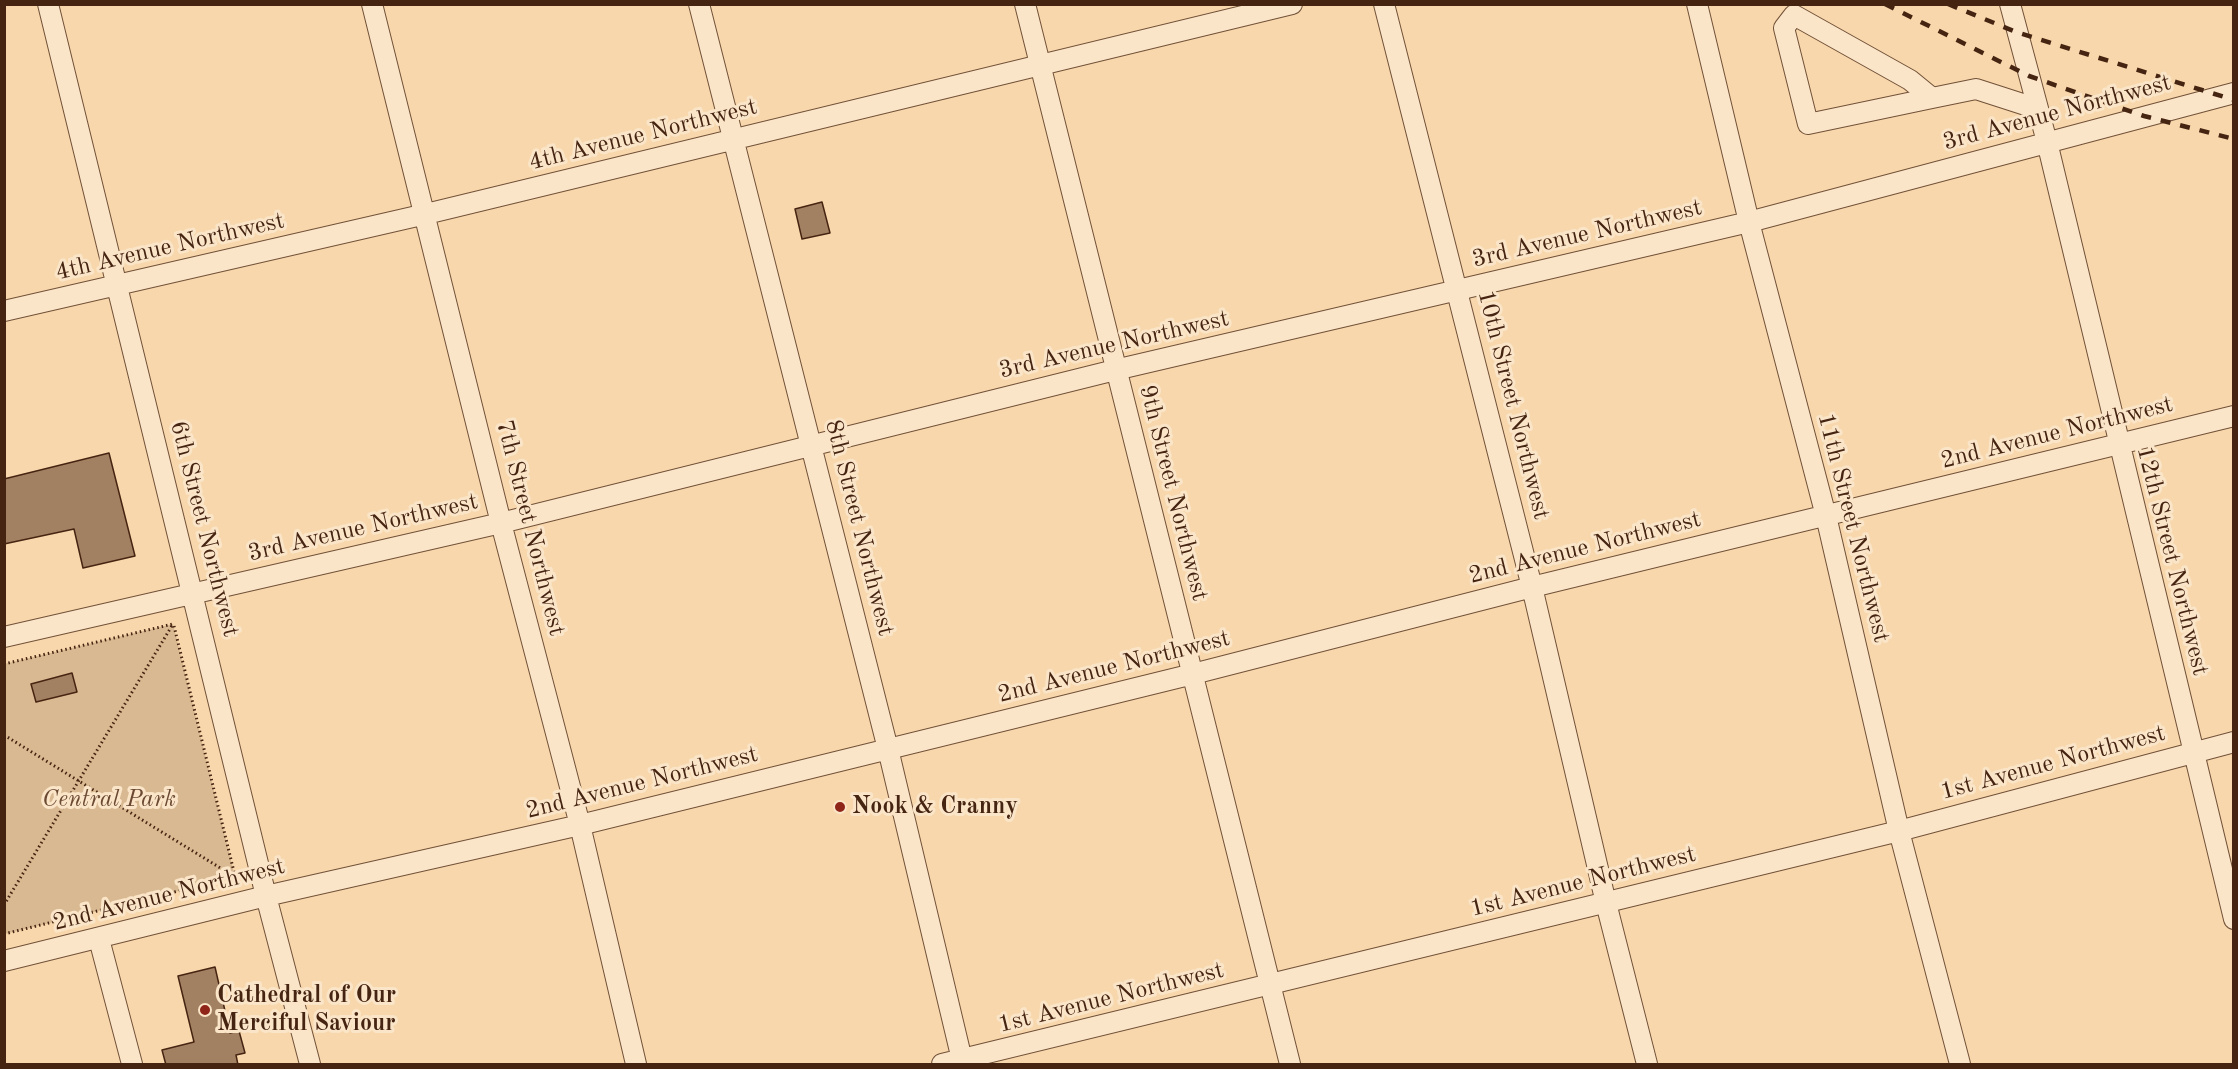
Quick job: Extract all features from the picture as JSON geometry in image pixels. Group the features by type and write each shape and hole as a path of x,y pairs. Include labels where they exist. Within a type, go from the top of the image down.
{"street":[{"name":"6th Street Northwest","path":"48,4 266,896 310,1065"},
{"name":"7th Street Northwest","path":"372,4 501,523 580,825 636,1065"},
{"name":"8th Street Northwest","path":"699,4 888,749 963,1062"},
{"name":"9th Street Northwest","path":"1025,4 1290,1065"},
{"name":"4th Avenue Northwest","path":"4,311 426,214 1040,65 1246,10 1292,4"},
{"name":"10th Street Northwest","path":"1384,4 1532,587 1606,903 1647,1065"},
{"name":"11th Street Northwest","path":"1697,4 1749,222 1826,516 1899,831 1960,1065"},
{"name":"12th Street Northwest","path":"2010,4 2047,142 2234,919"},
{"path":"1932,98 1910,80 1794,15 1784,28 1808,124 1976,89 2038,109"},
{"name":"3rd Avenue Northwest","path":"4,638 193,592 501,523 1115,370 1749,222 2234,93"},
{"name":"2nd Avenue Northwest","path":"4,961 266,896 580,825 1193,674 1532,587 2234,416"},
{"name":"1st Avenue Northwest","path":"942,1065 963,1062 1899,831 2234,742"},
{"path":"99,939 132,1065"}],"path":[{"path":"4,664 173,624"},
{"path":"4,905 81,781 173,624"},
{"path":"173,624 235,877"},
{"path":"4,735 235,877"},
{"path":"4,934 235,877"}],"green space":[{"name":"Central Park","path":"173,624 235,877 5,934 4,664"}],"building":[{"path":"822,202 830,233 802,239 795,209"},
{"path":"109,453 135,556 83,568 74,529 4,544 4,479"},
{"path":"72,673 77,692 36,702 31,684"},
{"name":"Cathedral of Our Merciful Saviour","path":"215,967 230,1033 239,1031 245,1053 236,1055 238,1065 166,1065 162,1050 194,1042 178,976"}],"railway":[{"path":"1885,4 2029,76 2144,116 2234,139"},
{"path":"1948,4 2016,32 2234,100"}],"place":[{"name":"Nook & Cranny","path":"840,807"},
{"name":"Cathedral of Our Merciful Saviour","path":"205,1010"}]}
